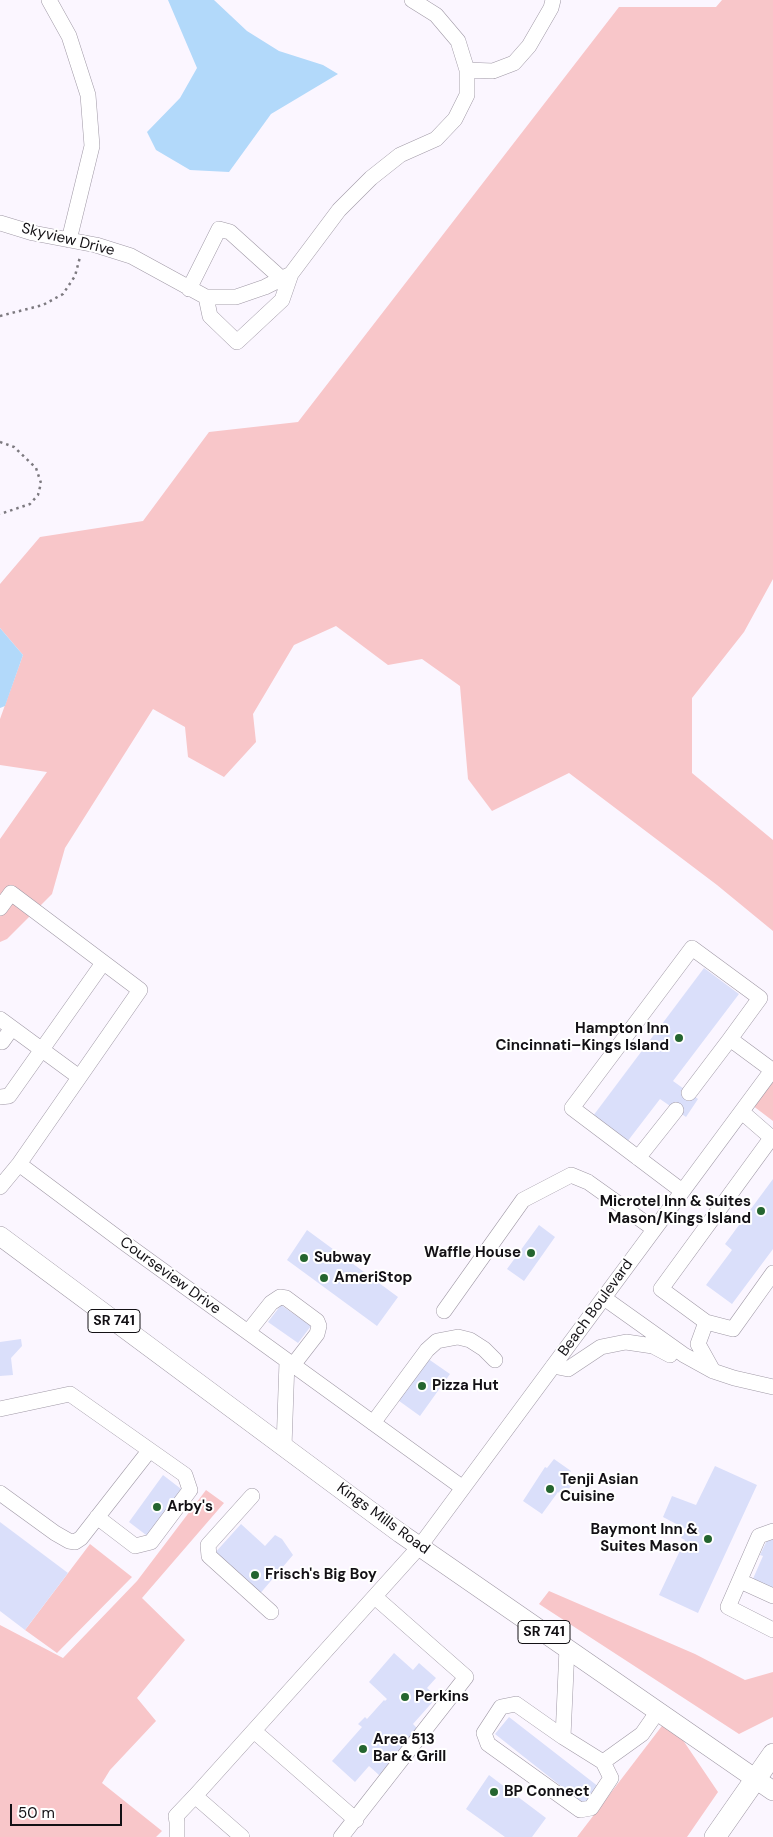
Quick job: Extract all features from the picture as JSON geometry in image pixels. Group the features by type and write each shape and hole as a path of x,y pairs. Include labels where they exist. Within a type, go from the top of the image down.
{"highway":[{"path":"715,1837 764,1785 773,1754"}],"main road":[{"name":"Kings Mills Road","path":"0,1236 420,1546 764,1785"}],"street":[{"path":"49,0 69,36 88,95 92,146 69,240"},
{"path":"206,297 210,316 237,342 282,300 286,277 339,210 371,178 400,155 436,139 455,119 467,95 467,70 458,41 436,15 412,0"},
{"path":"467,70 493,71 514,63 529,46 554,0"},
{"name":"Skyview Drive","path":"0,223 33,233 84,243 132,256 206,297 236,297 286,277"},
{"path":"189,289 219,229 230,232 286,277"},
{"path":"0,908 11,893 140,990 19,1164 0,1187"},
{"path":"682,1191 572,1108 692,948 760,998 689,1093"},
{"path":"0,1097 9,1096 103,963"},
{"path":"0,1019 79,1077"},
{"path":"2,1042 12,1028"},
{"path":"730,1040 773,1070"},
{"name":"Beach Boulevard","path":"177,1837 178,1822 176,1816 420,1546 773,1070"},
{"path":"638,1158 676,1110"},
{"path":"742,1112 772,1138 661,1289 706,1322 732,1329 773,1273"},
{"name":"Courseview Drive","path":"19,1164 463,1488"},
{"path":"444,1311 523,1200 571,1175 588,1182 654,1229"},
{"path":"248,1332 272,1303 280,1297 286,1298 317,1321 319,1326 317,1334 290,1363 284,1447"},
{"path":"604,1298 684,1355 713,1371"},
{"path":"706,1322 698,1344 713,1371"},
{"path":"373,1423 427,1350 437,1341 449,1337 470,1340 484,1349 495,1360"},
{"path":"553,1366 568,1369 601,1347 626,1342 653,1346 677,1359 734,1378 773,1387"},
{"path":"0,1409 70,1394 185,1475 190,1490 151,1542 135,1546 94,1522"},
{"path":"0,1493 69,1541 75,1542 94,1522 149,1451"},
{"path":"252,1496 208,1545 209,1556 271,1612"},
{"path":"773,1531 759,1536 728,1607 773,1630"},
{"path":"740,1580 773,1596"},
{"path":"341,1837 466,1677 375,1597"},
{"path":"563,1737 566,1648"},
{"path":"516,1704 563,1737 603,1762 611,1778 590,1808 580,1810 488,1744 484,1733 501,1707 516,1704"},
{"path":"603,1762 642,1734 658,1711"},
{"path":"254,1731 356,1820"},
{"path":"195,1796 242,1837"}],"path":[{"path":"0,316 43,305 63,294 74,276 84,243"},
{"path":"0,442 14,447 36,468 41,483 38,495 30,504 0,514"}],"shaded area":[{"path":"722,0 773,0 773,579 744,632 692,698 692,773 773,840 773,931 717,885 569,773 492,811 468,779 460,686 422,659 388,665 336,626 294,645 253,714 256,742 224,777 188,757 185,727 153,709 65,848 52,894 7,939 0,942 0,839 47,772 0,765 0,719 23,655 0,628 0,584 40,537 143,521 209,432 298,422 619,7 716,7"},
{"path":"773,1069 773,1121 748,1102"},
{"path":"206,1490 224,1503 142,1598 185,1640 137,1698 156,1721 110,1770 102,1783 162,1831 156,1837 0,1837 0,1625 63,1658 137,1581"},
{"path":"90,1544 132,1577 57,1653 25,1630"},
{"path":"549,1591 695,1654 745,1680 773,1672 773,1717 739,1734 539,1604"},
{"path":"668,1718 718,1792 687,1837 577,1837"}],"water":[{"path":"168,0 214,0 247,31 279,51 323,65 338,74 271,114 229,172 190,170 156,150 147,132 180,98 197,68"},
{"path":"0,628 23,655 5,706 0,708"}],"building":[{"name":"Hampton Inn Cincinnati–Kings Island","path":"704,968 739,994 673,1081 698,1099 686,1117 660,1099 627,1142 593,1116"},
{"name":"Microtel Inn & Suites Mason/Kings Island","path":"773,1179 773,1249 732,1304 706,1285 732,1250 725,1244"},
{"name":"Waffle House","path":"539,1225 555,1237 524,1281 507,1269"},
{"path":"307,1230 398,1297 377,1326 287,1260"},
{"path":"281,1305 311,1326 298,1343 268,1322"},
{"path":"21,1339 22,1346 11,1358 13,1375 0,1376 0,1342"},
{"name":"Pizza Hut","path":"424,1356 450,1374 420,1416 395,1398"},
{"name":"Tenji Asian Cuisine","path":"554,1459 571,1471 564,1481 571,1486 563,1496 558,1492 542,1514 523,1501 545,1467 547,1468"},
{"name":"Baymont Inn & Suites Mason","path":"715,1466 757,1485 698,1613 659,1595 685,1540 681,1538 686,1529 663,1517 672,1496 696,1505"},
{"name":"Arby's","path":"163,1475 185,1492 150,1538 129,1522"},
{"path":"0,1522 68,1573 25,1630 0,1611"},
{"name":"Frisch's Big Boy","path":"241,1524 265,1546 275,1535 282,1539 293,1555 258,1596 213,1555"},
{"path":"770,1534 773,1535 773,1590 752,1581 763,1556 760,1555"},
{"path":"394,1653 413,1670 419,1663 436,1678 427,1688 437,1697 413,1724 419,1730 379,1775 369,1766 355,1782 332,1761 362,1727 358,1724 365,1717 367,1719 387,1699 369,1682"},
{"name":"BP Connect","path":"509,1717 599,1787 585,1805 495,1734"},
{"name":"BP Connect","path":"489,1775 546,1818 532,1837 505,1837 466,1809"}],"place":[{"name":"Hampton Inn Cincinnati–Kings Island","path":"679,1038"},
{"name":"Microtel Inn & Suites Mason/Kings Island","path":"761,1211"},
{"name":"Waffle House","path":"531,1253"},
{"name":"Subway","path":"304,1258"},
{"name":"AmeriStop","path":"324,1278"},
{"name":"Pizza Hut","path":"422,1386"},
{"name":"Tenji Asian Cuisine","path":"550,1489"},
{"name":"Arby's","path":"157,1507"},
{"name":"Baymont Inn & Suites Mason","path":"708,1539"},
{"name":"Frisch's Big Boy","path":"255,1575"},
{"name":"Perkins","path":"405,1697"},
{"name":"Area 513 Bar & Grill","path":"363,1749"},
{"name":"BP Connect","path":"494,1792"}]}
